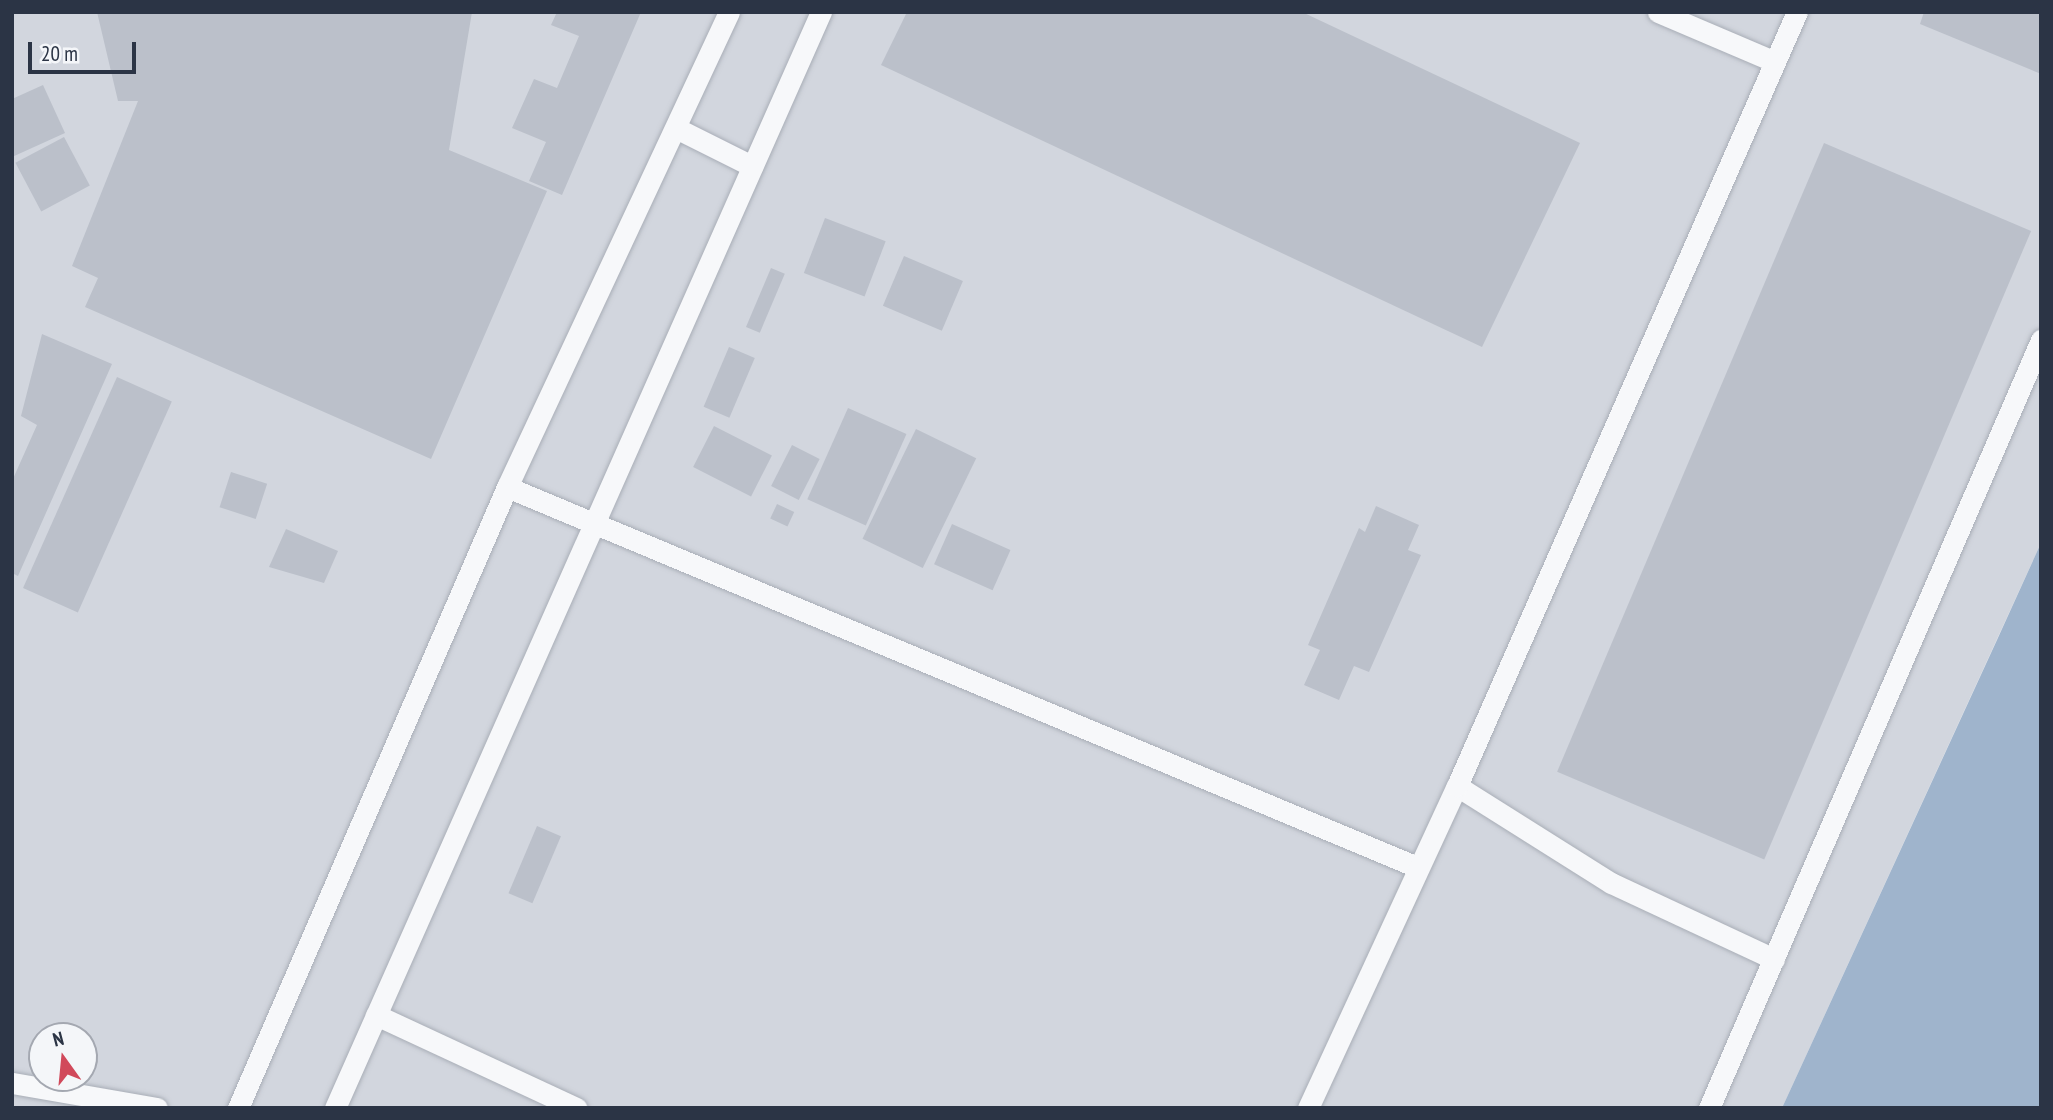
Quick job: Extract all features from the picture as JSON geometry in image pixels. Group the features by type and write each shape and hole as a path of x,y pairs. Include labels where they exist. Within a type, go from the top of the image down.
{"lane":[{"path":"238,1108 507,487 678,129 729,12"},
{"path":"335,1108 821,12"},
{"path":"1658,12 1775,62"},
{"path":"1308,1108 1417,867 1457,786 1797,12"},
{"path":"678,129 752,166"},
{"path":"1709,1108 2041,340"},
{"path":"507,487 1417,867"},
{"path":"1457,786 1611,883 1774,960"},
{"path":"376,1015 533,1099 576,1108"},
{"path":"12,1083 157,1108"}],"shaded area":[{"path":"12,12 2041,12 2041,543 1782,1108 12,1108"}],"water":[{"path":"2041,543 2041,1108 1782,1108 1997,640"}],"building":[{"path":"97,12 472,12 449,150 547,191 431,459 85,307 98,278 72,266 138,101 118,101"},
{"path":"557,12 641,12 562,195 529,181 546,142 512,128 534,79 557,88 579,36 551,25"},
{"path":"907,12 1302,12 1580,143 1482,347 881,65"},
{"path":"1924,12 2041,12 2041,74 1920,24"},
{"path":"43,85 65,133 12,157 12,99"},
{"path":"64,137 90,186 41,211 15,163"},
{"path":"1824,143 2031,231 1764,860 1557,772"},
{"path":"825,218 886,241 865,296 804,273"},
{"path":"904,256 963,281 942,331 883,306"},
{"path":"771,268 785,274 760,333 746,327"},
{"path":"42,334 112,364 18,576 12,573 12,481 37,425 21,416"},
{"path":"729,347 755,358 729,418 704,407"},
{"path":"117,377 172,401 78,612 23,588"},
{"path":"848,408 906,434 866,525 807,499"},
{"path":"714,426 772,456 751,496 693,467"},
{"path":"916,429 976,458 923,568 863,539"},
{"path":"792,445 820,459 799,500 771,486"},
{"path":"231,472 267,484 256,519 220,507"},
{"path":"777,504 794,512 787,527 770,519"},
{"path":"1376,506 1419,525 1408,550 1421,555 1369,672 1354,666 1339,700 1304,685 1320,650 1308,645 1359,528 1365,532"},
{"path":"952,524 1010,550 993,590 934,564"},
{"path":"286,529 338,551 324,583 269,567"},
{"path":"537,826 561,836 532,903 508,893"}]}
